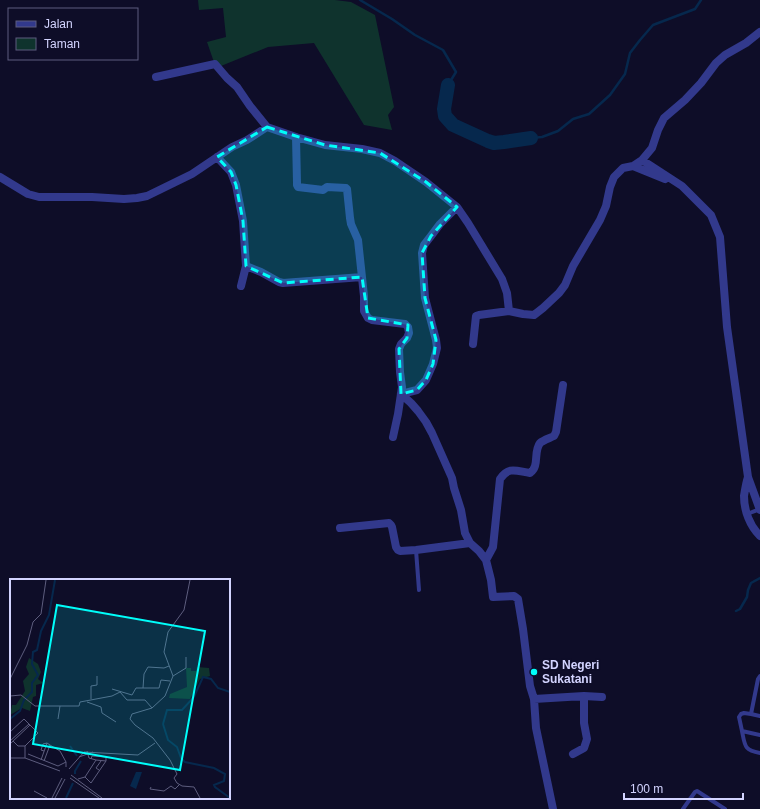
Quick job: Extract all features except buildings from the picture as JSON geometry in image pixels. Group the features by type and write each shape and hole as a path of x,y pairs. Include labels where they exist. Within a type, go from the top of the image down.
{"street":[{"path":"473,344 476,316 509,311 534,315 559,293 565,286 573,266 600,220 606,206 614,177 623,168 633,166 642,160 652,148 664,118 685,100 720,59 746,43 760,32"},
{"path":"156,77 215,64 237,87 267,127 296,137 325,144 380,153 396,161 426,182 457,207 502,279 507,293 509,311"},
{"path":"0,177 28,194 39,197 92,197 124,199 148,196 192,174 232,147 247,140 267,127"},
{"path":"296,137 298,187 323,190 328,187 348,189 351,224 358,240 364,311 368,318 405,324 408,328 408,338 401,344 399,349 402,387 393,437"},
{"path":"218,157 230,172 236,185 244,221 246,266 241,286"},
{"path":"642,160 682,186 711,215 720,237 727,327 748,477 760,509"},
{"path":"633,166 682,186"},
{"path":"401,394 417,390 426,380 433,364 437,348 425,298 422,253 424,245 440,224 457,207"},
{"path":"246,266 283,283 362,277"},
{"path":"486,560 493,547 500,479 504,473 510,470 530,473 533,471 538,447 542,442 554,436 556,432 563,385"},
{"path":"401,394 418,411 432,433 452,478 461,510 465,533 470,543 486,560 493,597 514,596 518,599 530,686 534,700 536,728 553,809"},
{"path":"748,477 744,496 747,514 757,528 760,536"},
{"path":"340,528 389,523 392,527 398,550 400,551 470,543"},
{"path":"534,700 584,696 602,697"},
{"path":"573,754 584,748 587,739 584,723 584,696"}],"lane":[{"path":"747,514 760,509"},
{"path":"416,550 419,590"},
{"path":"752,714 758,679 760,676"},
{"path":"760,716 744,713 739,717 744,744 751,751 760,753"},
{"path":"742,731 760,735"},
{"path":"683,809 697,791 725,809"}],"highlighted area":[{"path":"267,127 325,145 380,153 426,182 457,207 431,236 422,253 425,298 436,340 433,364 426,380 417,390 401,394 399,349 407,338 408,325 368,318 362,277 283,283 246,266 243,221 236,185 231,172 217,157"}],"green space":[{"path":"198,0 335,0 351,2 375,15 394,107 388,115 392,130 364,125 314,43 268,47 216,68 207,42 226,37 223,8 199,10"}],"waterway":[{"path":"360,0 415,35 443,50 456,72 448,85"},
{"path":"531,138 542,137 558,131 573,119 589,114 610,95 625,74 630,53 653,25 695,9 701,0"},
{"path":"448,85 444,109 445,116 453,125 494,143 531,138"},
{"path":"736,611 740,609 747,597 751,583 760,578"}],"place":[{"name":"SD Negeri Sukatani","path":"534,672"}]}
